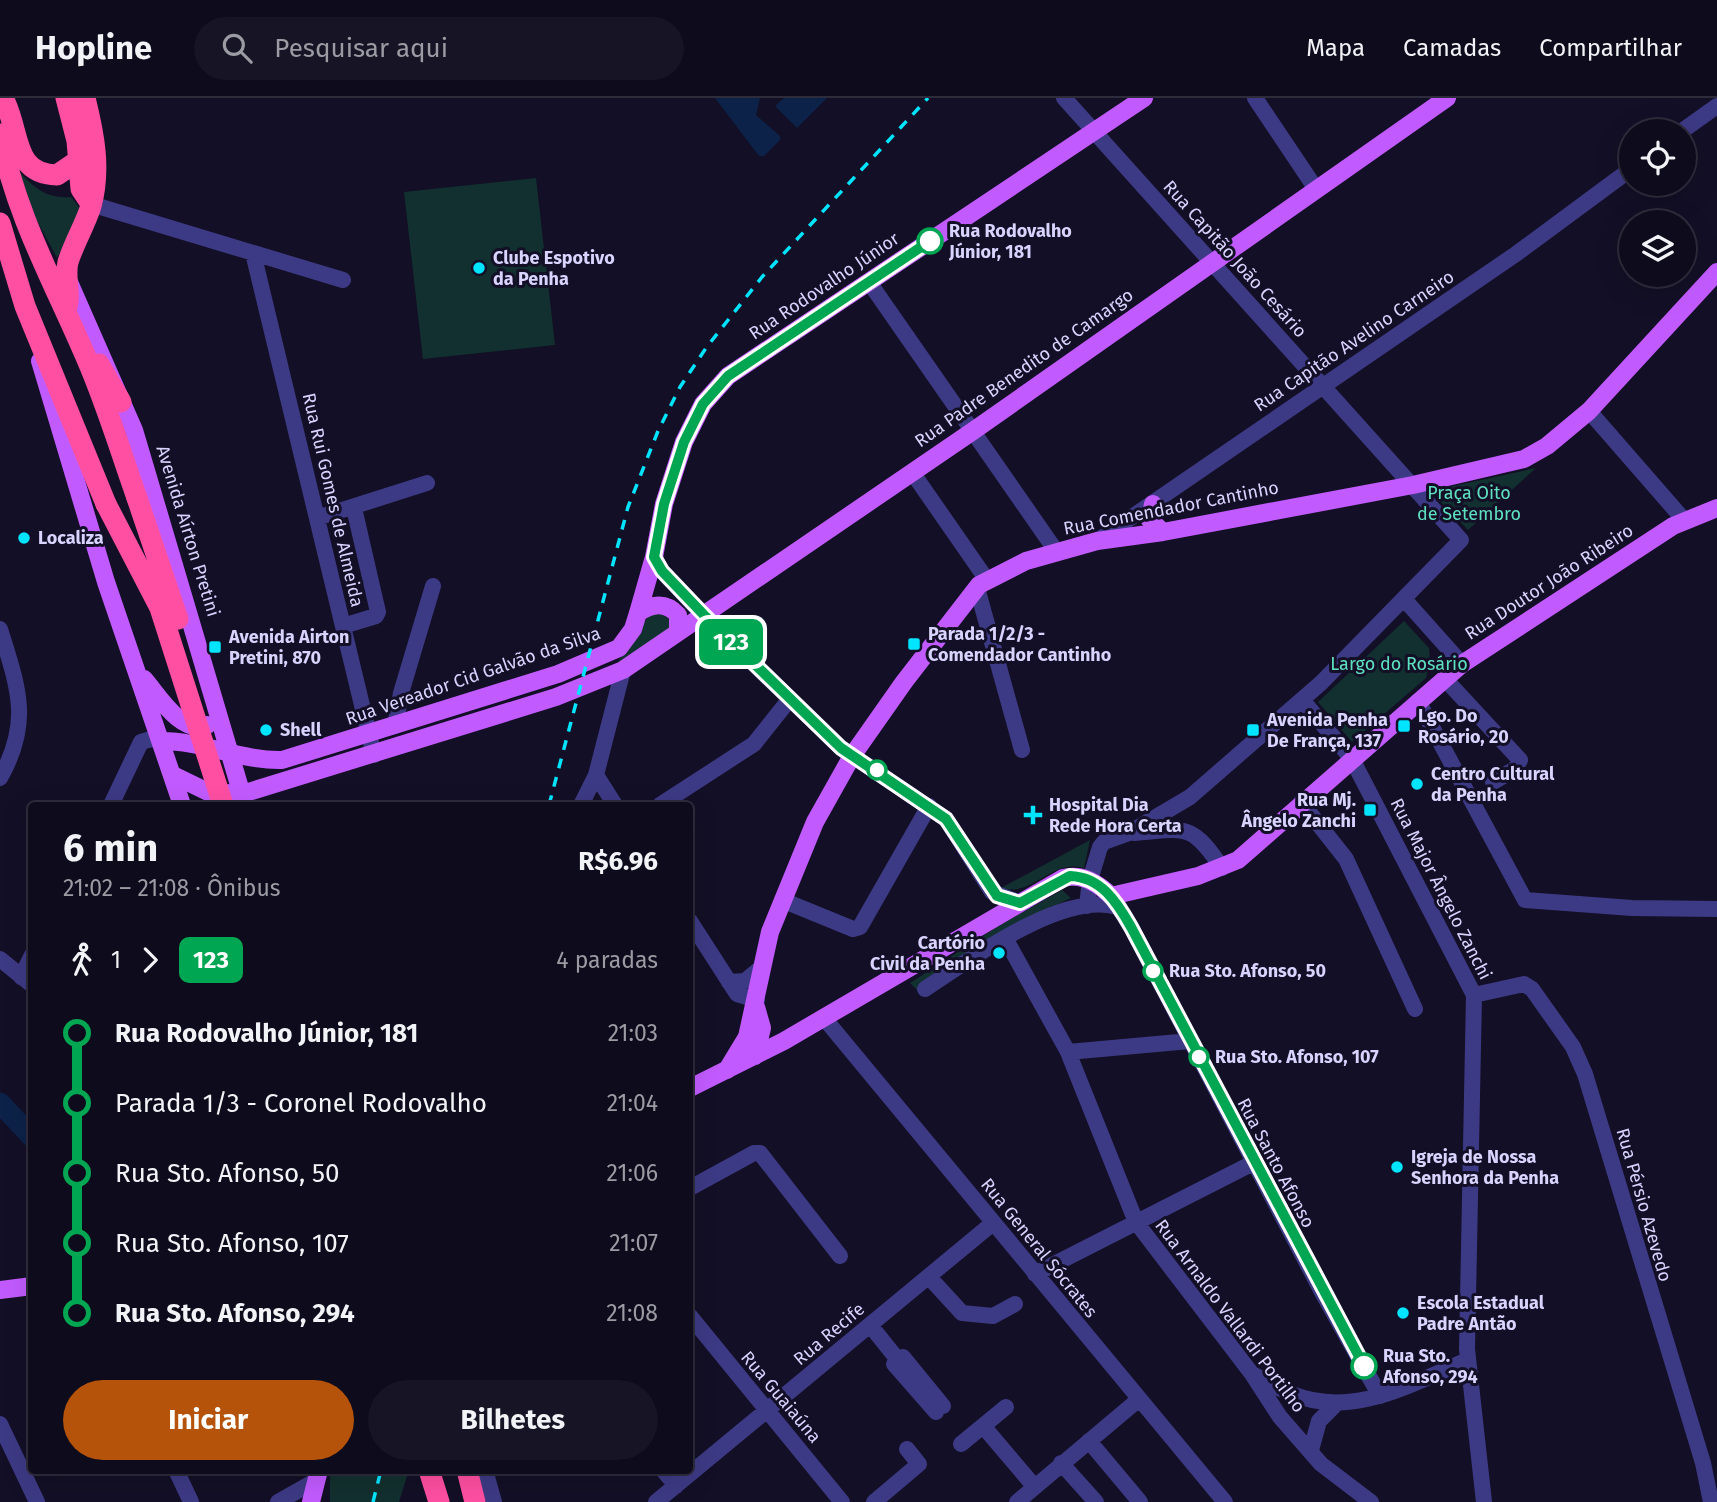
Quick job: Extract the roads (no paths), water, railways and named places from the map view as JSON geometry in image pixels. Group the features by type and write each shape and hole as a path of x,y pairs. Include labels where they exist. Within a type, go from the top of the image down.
{"highway":[{"path":"3,98 24,161 33,171 57,175 79,160"},
{"path":"66,98 79,160 81,189 91,204"},
{"path":"65,312 69,303 68,262 91,204 96,157 85,98"},
{"path":"0,134 6,165 26,225 83,352 137,498 240,801"},
{"path":"0,223 25,306 106,504 160,608 222,802"},
{"path":"0,275 25,306"},
{"path":"83,352 94,355 121,402"},
{"path":"430,1474 439,1502"},
{"path":"442,1474 451,1502"},
{"path":"468,1474 475,1502"}],"main road":[{"name":"Rua Rodovalho Júnior","path":"654,557 664,504 684,442 703,404 728,376 1144,98"},
{"name":"Rua Padre Benedito de Camargo","path":"623,670 973,431 1447,98"},
{"name":"Rua Comendador Cantinho","path":"727,1070 740,1053 756,1004 762,967 782,900 815,822 852,756 904,682 982,584 1026,561 1097,541 1163,532 1413,485 1524,459 1547,446 1589,411 1717,272"},
{"name":"Avenida Aírton Pretini","path":"68,278 138,442 219,715 240,801"},
{"path":"35,330 46,387 106,582 181,802"},
{"path":"1153,504 1150,520 1163,532"},
{"name":"Rua Doutor João Ribeiro","path":"1222,869 1238,860 1301,802 1462,664 1684,520 1717,508"},
{"name":"Rua Vereador Cid Galvão da Silva","path":"162,741 180,741 229,753 282,760 369,735 608,654 626,639 638,613 654,557"},
{"path":"638,613 652,605 666,606 678,615 678,632"},
{"path":"173,775 208,792 240,801 576,690 623,670"},
{"path":"137,671 186,725 201,728 219,715"},
{"path":"693,1087 824,1018 1063,878 1077,876 1090,880 1119,899 1222,869"},
{"name":"Rua Comendador Cantinho","path":"755,1056 762,1028 756,1004"},
{"path":"0,1290 28,1286"},
{"path":"311,1502 319,1474"},
{"path":"319,1474 321,1502"}],"street":[{"name":"Rua Capitão João Cesário","path":"1064,98 1461,540 1404,599"},
{"path":"1255,98 1316,190"},
{"path":"1696,121 1717,106"},
{"name":"Rua Capitão Avelino Carneiro","path":"1097,541 1516,254 1619,178"},
{"path":"91,204 343,281"},
{"name":"Rua Rui Gomes de Almeida","path":"253,253 374,755"},
{"path":"869,282 1056,551"},
{"path":"1589,411 1684,520"},
{"path":"912,472 982,584 1022,750"},
{"path":"317,518 369,504 374,498 427,483"},
{"path":"343,626 376,616 378,612 354,508"},
{"path":"654,557 662,571 789,700 852,756 929,806 953,828 992,892 1020,903"},
{"path":"395,726 401,693 433,586"},
{"path":"1087,906 1090,880 1100,847 1191,797 1302,700 1404,599 1462,664"},
{"path":"0,629 18,686 21,718 16,746 0,778"},
{"path":"583,802 596,775 623,670"},
{"path":"1445,679 1520,760 1516,769 1493,782"},
{"path":"665,802 754,744 789,700"},
{"path":"1302,700 1352,759"},
{"path":"1418,702 1519,893 1532,902 1717,909"},
{"path":"112,802 141,742 150,739 162,741"},
{"name":"Rua Major Ângelo Zanchi","path":"1352,759 1474,995 1468,1360 1484,1502"},
{"path":"596,775 613,802"},
{"path":"1301,802 1346,859 1415,1009"},
{"path":"782,900 853,929 860,927 929,806"},
{"path":"1129,833 1191,832 1206,844 1222,869"},
{"path":"925,989 1004,938 1037,922 1119,899"},
{"name":"Rua Santo Afonso","path":"1119,899 1190,1041 1381,1396"},
{"path":"693,925 737,994 756,1004"},
{"name":"Rua Arnaldo Vallardi Portilho","path":"1004,938 1068,1052 1136,1222 1252,1374 1280,1417 1321,1464 1371,1502"},
{"path":"0,959 26,981"},
{"path":"729,982 745,981 762,967"},
{"name":"Rua Pérsio Azevedo","path":"1474,995 1514,984 1524,984 1532,989 1573,1047 1585,1074 1710,1462 1711,1502"},
{"name":"Rua General Sócrates","path":"824,1018 1138,1401 1225,1502"},
{"path":"1068,1052 1190,1041"},
{"path":"693,1186 754,1153 760,1153 840,1256"},
{"path":"1035,1274 1255,1162"},
{"name":"Rua Recife","path":"693,1472 993,1223"},
{"path":"929,1277 962,1313 993,1315 1015,1304"},
{"name":"Rua Guaiaúna","path":"693,1320 842,1502"},
{"path":"870,1325 898,1360 904,1358 939,1409"},
{"path":"1252,1374 1293,1395 1337,1403 1356,1403 1381,1396 1468,1360"},
{"path":"1017,1502 1138,1401"},
{"path":"1311,1450 1319,1421 1337,1403"},
{"path":"961,1444 1006,1407"},
{"path":"0,1424 37,1502"},
{"path":"984,1426 1034,1486"},
{"path":"1089,1441 1140,1502"},
{"path":"874,1502 919,1464 907,1449"},
{"path":"1061,1463 1096,1502"},
{"path":"178,1474 191,1502"},
{"path":"278,1502 318,1474"},
{"path":"486,1474 494,1502"},
{"path":"666,1474 676,1486"},
{"name":"Rua Recife","path":"656,1502 691,1474"}],"water":[{"path":"715,98 760,98 756,115 780,136 780,140 764,156 759,156"},
{"path":"784,98 827,98 797,128 775,106"}],"waterway":[{"path":"0,1103 28,1133"}],"railway":[{"path":"550,802 628,507 658,431 680,387 706,348 762,277 928,98"},
{"path":"373,1502 380,1474"}],"place":[{"name":"Rua Rodovalho Júnior, 181","path":"930,241"},
{"name":"Clube Espotivo da Penha","path":"479,268"},
{"name":"Localiza","path":"24,538"},
{"name":"Parada 1/2/3 - Comendador Cantinho","path":"914,644"},
{"name":"Avenida Airton Pretini, 870","path":"215,647"},
{"name":"Lgo. Do Rosário, 20","path":"1404,726"},
{"name":"Shell","path":"266,730"},
{"name":"Avenida Penha De França, 137","path":"1253,730"},
{"name":"Centro Cultural da Penha","path":"1417,784"},
{"name":"Rua Mj. Ângelo Zanchi","path":"1370,810"},
{"name":"Hospital Dia Rede Hora Certa","path":"1033,815"},
{"name":"Cartório Civil da Penha","path":"999,953"},
{"name":"Rua Sto. Afonso, 50","path":"1153,971"},
{"name":"Rua Sto. Afonso, 107","path":"1199,1057"},
{"name":"Igreja de Nossa Senhora da Penha","path":"1397,1167"},
{"name":"Escola Estadual Padre Antão","path":"1403,1313"},
{"name":"Rua Sto. Afonso, 294","path":"1364,1366"}],"park label":[{"name":"Praça Oito de Setembro","path":"1469,503"},
{"name":"Largo do Rosário","path":"1399,664"}]}
